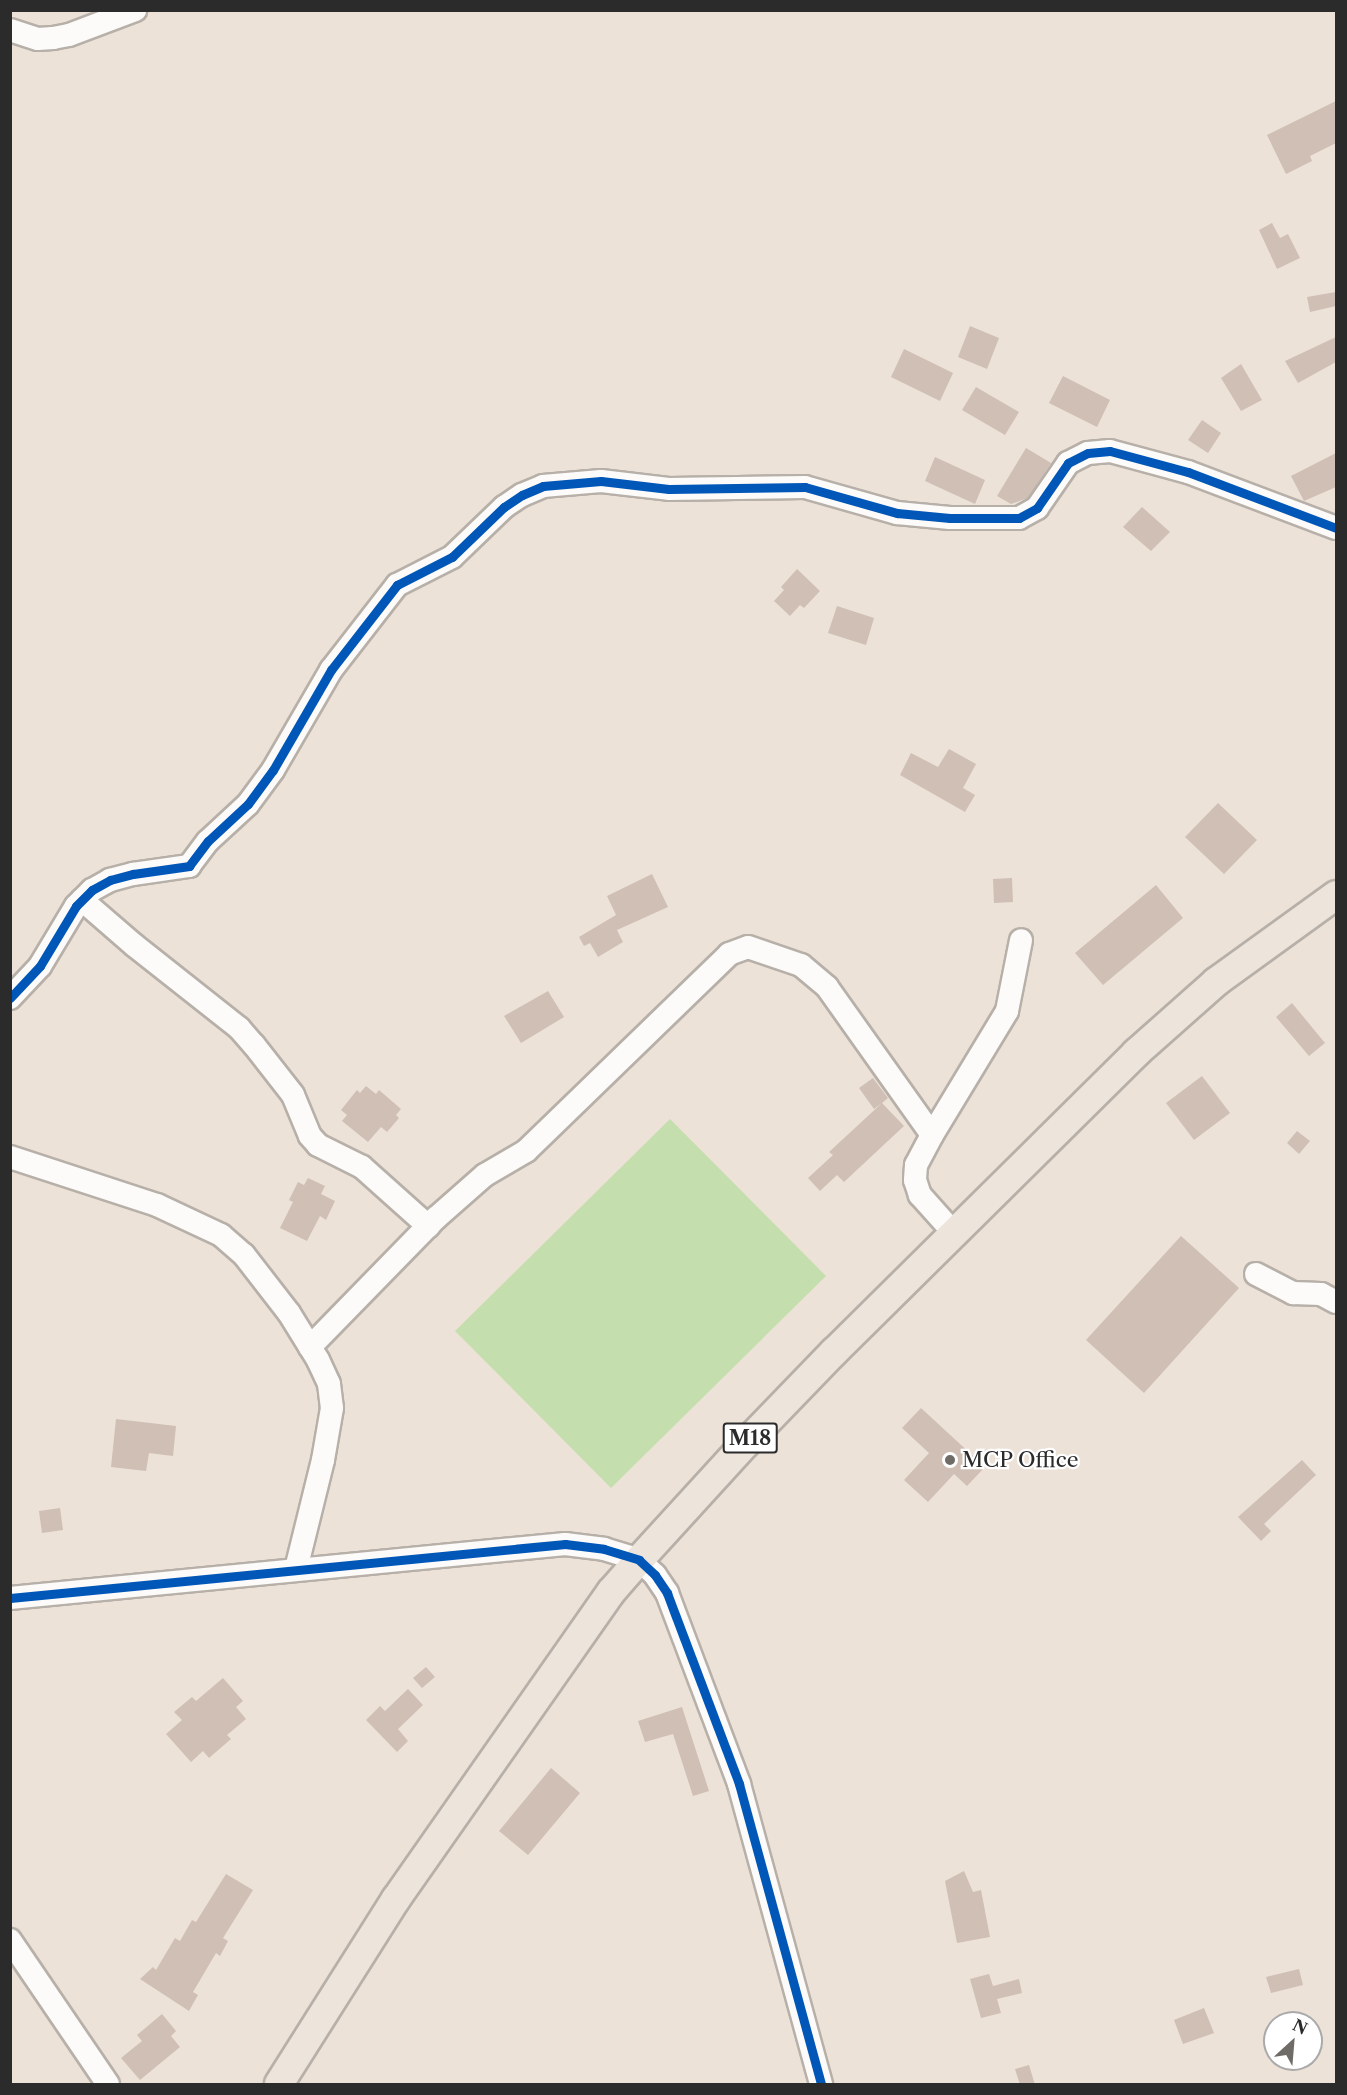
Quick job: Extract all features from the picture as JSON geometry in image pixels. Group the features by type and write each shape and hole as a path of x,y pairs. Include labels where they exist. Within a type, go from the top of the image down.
{"main road":[{"name":"M18","path":"279,2085 396,1899 611,1592 639,1560 746,1443 1136,1053 1207,989 1297,921 1336,895"}],"street":[{"path":"10,30 38,39 53,38 69,35 135,10"},
{"path":"10,998 40,966 82,900 92,890 110,880 189,866 208,841 248,804 273,770 331,670 396,585 452,557 504,507 522,495 543,486 601,481 669,489 804,487 897,513 950,518 1019,518 1037,508 1068,463 1088,453 1110,451 1188,472 1336,528"},
{"path":"82,900 134,945 224,1016 254,1044 293,1095 310,1136 318,1145 362,1167 428,1227"},
{"path":"954,1233 920,1195 915,1180 916,1165 1007,1011 1021,940"},
{"path":"310,1347 428,1227 485,1175 526,1151 729,954 748,947 801,965 827,987 932,1135"},
{"path":"10,1157 157,1205 221,1235 235,1245 256,1269 310,1347 328,1384 332,1408 323,1460 296,1569"},
{"path":"1256,1274 1293,1293 1321,1294 1336,1302"},
{"path":"10,1598 565,1544 604,1548 639,1560 655,1575 667,1593 739,1784 820,2085"},
{"path":"10,1940 108,2085"}],"green space":[{"path":"670,1119 826,1276 611,1488 455,1331"}],"building":[{"path":"1336,101 1336,143 1310,156 1312,161 1286,174 1267,135"},
{"path":"1272,223 1280,238 1288,234 1300,258 1277,269 1259,230"},
{"path":"1336,292 1336,306 1310,312 1307,297"},
{"path":"970,326 999,338 987,369 958,357"},
{"path":"1336,337 1336,362 1298,383 1285,361"},
{"path":"904,349 953,373 940,401 891,377"},
{"path":"1241,364 1262,400 1241,411 1221,378"},
{"path":"1063,376 1110,400 1097,427 1049,403"},
{"path":"976,387 1019,412 1005,435 962,410"},
{"path":"1202,420 1221,433 1208,453 1188,440"},
{"path":"1026,448 1051,463 1028,498 1011,504 997,496"},
{"path":"1336,453 1336,487 1304,501 1291,476"},
{"path":"935,457 985,480 975,504 925,481"},
{"path":"1142,507 1170,532 1151,551 1123,527"},
{"path":"797,569 820,591 804,608 800,605 790,616 774,601 784,590 781,587"},
{"path":"837,606 874,618 866,645 828,633"},
{"path":"949,749 976,764 963,788 975,795 965,812 900,775 911,753 938,767"},
{"path":"1218,803 1257,840 1224,874 1185,837"},
{"path":"652,874 668,907 617,930 623,942 598,957 590,943 584,946 579,937 616,915 607,896"},
{"path":"1012,878 1013,902 994,903 993,879"},
{"path":"1156,885 1183,918 1103,985 1075,953"},
{"path":"548,991 564,1017 521,1043 504,1016"},
{"path":"1292,1003 1325,1043 1309,1056 1276,1017"},
{"path":"1202,1076 1230,1113 1194,1140 1166,1103"},
{"path":"873,1078 888,1098 874,1109 859,1088"},
{"path":"366,1086 376,1094 379,1090 401,1109 396,1115 399,1118 387,1132 381,1127 368,1142 342,1121 347,1115 341,1110 357,1090 360,1093"},
{"path":"882,1103 904,1126 844,1182 837,1175 820,1191 808,1178 833,1155 829,1152"},
{"path":"1297,1131 1310,1141 1299,1154 1287,1143"},
{"path":"308,1178 325,1186 321,1194 335,1201 326,1220 320,1216 307,1241 280,1228 293,1202 289,1200 298,1182 304,1185"},
{"path":"1181,1236 1239,1288 1144,1393 1086,1340"},
{"name":"MCP Office","path":"921,1408 985,1467 967,1486 954,1474 928,1502 904,1480 929,1453 902,1428"},
{"path":"116,1419 176,1426 173,1456 149,1453 146,1471 111,1467"},
{"path":"1302,1460 1316,1475 1264,1524 1271,1531 1261,1541 1238,1517"},
{"path":"60,1508 63,1530 42,1533 39,1511"},
{"path":"426,1667 435,1677 422,1688 413,1678"},
{"path":"223,1678 243,1701 236,1707 246,1719 227,1735 231,1739 209,1758 203,1751 191,1762 166,1734 182,1720 174,1712 192,1697 196,1701"},
{"path":"408,1689 423,1705 398,1729 408,1741 397,1752 366,1720 380,1706 385,1711"},
{"path":"682,1707 709,1791 693,1796 673,1734 645,1742 638,1721"},
{"path":"551,1768 580,1793 528,1855 499,1831"},
{"path":"964,1871 973,1892 981,1890 990,1937 957,1943 945,1881"},
{"path":"226,1874 253,1890 223,1938 228,1941 220,1956 216,1953 193,1992 198,1995 189,2011 140,1979 153,1967 156,1970 175,1938 180,1941 192,1920 196,1922"},
{"path":"1299,1969 1303,1985 1271,1993 1266,1977"},
{"path":"989,1974 993,1986 1019,1979 1022,1993 997,1999 1001,2013 981,2018 970,1979"},
{"path":"1204,2008 1214,2033 1183,2044 1174,2020"},
{"path":"162,2014 176,2031 171,2036 180,2047 140,2080 121,2058 142,2041 137,2035"},
{"path":"1029,2065 1035,2085 1020,2085 1015,2069"}],"cycle path":[{"path":"10,998 40,966 76,906 92,890 110,880 133,874 189,866 208,841 248,804 273,770 331,670 397,585 452,557 504,507 522,495 543,486 601,481 669,489 805,487 897,513 950,518 1019,518 1037,508 1068,463 1088,453 1110,451 1188,472 1336,528"},
{"path":"10,1598 565,1544 604,1549 639,1560 655,1575 667,1593 739,1784 821,2084"}],"place":[{"name":"MCP Office","path":"950,1460"}]}
